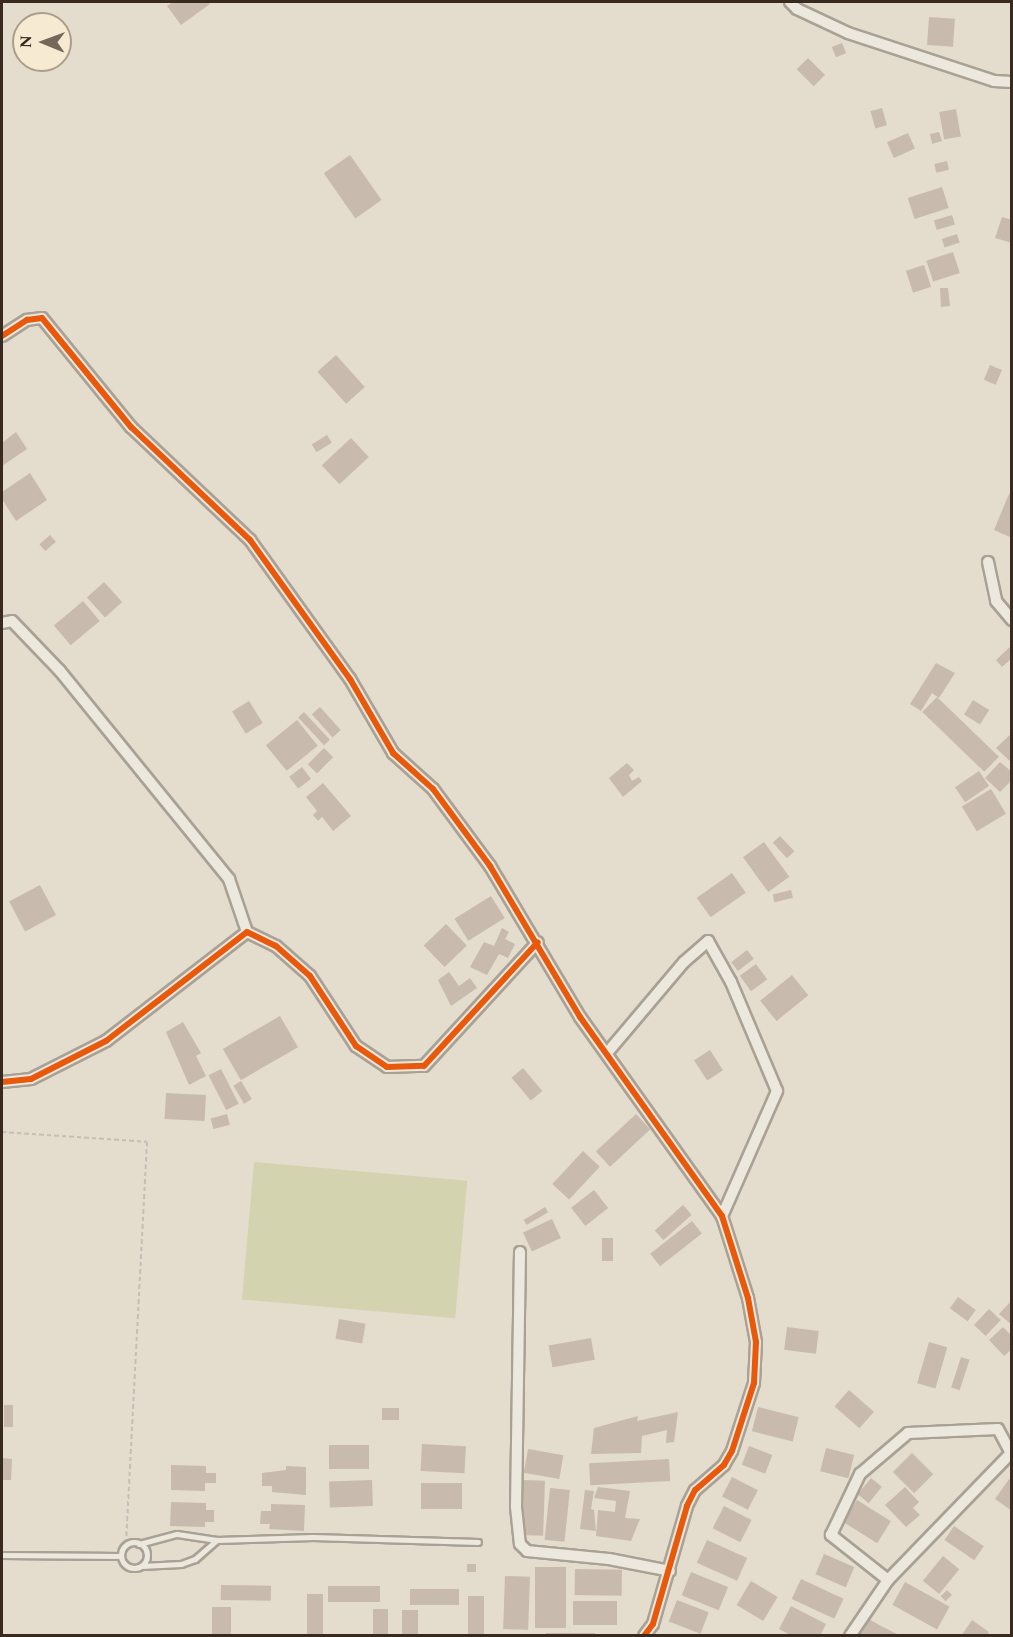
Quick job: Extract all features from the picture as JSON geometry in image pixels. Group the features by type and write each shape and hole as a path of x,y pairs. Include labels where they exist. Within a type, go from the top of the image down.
{"street":[{"path":"790,2 797,9 848,33 994,81 1011,82"},
{"path":"2,336 27,320 42,318 131,427 250,540 350,680 393,753 433,789 490,866 538,942 580,1017 722,1216 748,1298 756,1342 754,1383 732,1451 724,1465 694,1490 687,1506 653,1624 644,1635"},
{"path":"988,562 996,601 1011,620"},
{"path":"2,623 12,621 60,671 229,879 247,932 276,946 310,976 356,1046 387,1067 424,1066 538,942"},
{"path":"2,1082 30,1079 106,1041 247,932"},
{"path":"607,1053 684,962 708,941 730,982 777,1092 722,1216"},
{"path":"520,1252 516,1507 520,1544 527,1551 609,1559 670,1571"},
{"path":"850,1635 888,1580 1011,1454 998,1429 908,1433 860,1474 831,1535 888,1580"}],"lane":[{"path":"121,1556 126,1544 139,1544 177,1534 217,1540 313,1537 478,1542"},
{"path":"121,1556 128,1566 181,1564 195,1559 217,1540"},
{"path":"139,1544 146,1554 141,1566"},
{"path":"2,1556 121,1556"}],"path":[{"path":"2,1132 147,1142 126,1544"}],"green space":[{"path":"254,1162 467,1181 455,1318 242,1299"}],"building":[{"path":"173,2 208,2 210,4 181,25 167,6"},
{"path":"929,17 955,19 953,47 927,45"},
{"path":"842,43 846,53 836,57 832,47"},
{"path":"808,58 825,75 814,86 797,69"},
{"path":"882,108 887,125 875,129 870,111"},
{"path":"956,109 961,137 944,140 939,112"},
{"path":"939,132 942,141 932,144 930,134"},
{"path":"908,133 915,149 894,158 887,142"},
{"path":"350,155 382,200 355,218 324,173"},
{"path":"947,161 949,170 936,173 934,164"},
{"path":"942,187 949,208 915,219 908,198"},
{"path":"952,215 955,225 937,230 934,221"},
{"path":"1002,217 1012,220 1012,243 995,238"},
{"path":"957,234 960,243 945,248 942,239"},
{"path":"953,252 960,273 933,282 926,261"},
{"path":"924,265 931,287 913,293 906,271"},
{"path":"940,288 948,288 950,306 941,307"},
{"path":"336,355 365,387 346,404 317,372"},
{"path":"990,365 1002,370 996,385 984,380"},
{"path":"16,432 27,449 2,466 2,443"},
{"path":"327,435 332,443 317,452 312,445"},
{"path":"351,438 369,457 339,484 322,465"},
{"path":"30,473 47,500 16,521 2,499 2,492"},
{"path":"1009,494 1012,495 1012,538 994,530"},
{"path":"50,535 56,542 45,551 39,544"},
{"path":"104,582 122,602 105,617 87,597"},
{"path":"83,601 100,621 71,645 54,625"},
{"path":"1012,645 1012,658 1002,667 996,660"},
{"path":"936,663 955,673 939,698 932,693 921,711 910,704"},
{"path":"937,697 999,757 984,772 922,712"},
{"path":"973,700 989,710 980,724 964,714"},
{"path":"249,701 263,723 246,734 232,712"},
{"path":"320,707 341,730 333,737 312,714"},
{"path":"304,712 330,740 324,745 298,717"},
{"path":"297,720 318,746 287,771 266,745"},
{"path":"1012,733 1012,763 996,748"},
{"path":"324,748 333,757 317,773 308,764"},
{"path":"1000,762 1012,772 1012,780 1000,792 985,778"},
{"path":"627,763 634,770 629,775 632,781 639,777 642,781 623,797 609,778"},
{"path":"302,767 311,779 298,789 289,777"},
{"path":"979,771 989,786 965,802 955,787"},
{"path":"323,783 351,816 333,831 322,817 318,821 313,815 317,811 306,797"},
{"path":"991,789 1006,814 977,831 962,807"},
{"path":"780,836 794,851 787,858 773,843"},
{"path":"764,842 789,877 768,892 743,857"},
{"path":"732,873 746,893 711,917 697,898"},
{"path":"40,885 56,915 25,931 9,901"},
{"path":"791,890 793,898 774,902 773,895"},
{"path":"491,896 505,918 468,941 455,919"},
{"path":"446,924 467,946 445,967 424,946"},
{"path":"502,928 509,932 505,939 515,944 508,958 499,954 487,975 470,967 484,942 494,946"},
{"path":"747,950 754,959 738,971 731,962"},
{"path":"756,964 767,979 751,991 740,976"},
{"path":"449,972 459,986 470,978 477,988 451,1006 438,980"},
{"path":"792,975 808,995 776,1021 760,1001"},
{"path":"280,1016 298,1047 241,1080 223,1049"},
{"path":"183,1022 201,1053 196,1056 206,1076 189,1085 166,1032"},
{"path":"710,1050 723,1070 707,1080 694,1060"},
{"path":"523,1068 542,1091 531,1101 512,1078"},
{"path":"221,1069 239,1104 226,1110 209,1075"},
{"path":"241,1081 252,1099 244,1104 233,1086"},
{"path":"166,1093 206,1095 205,1121 165,1119"},
{"path":"227,1114 230,1125 213,1129 211,1118"},
{"path":"636,1114 650,1129 610,1167 596,1152"},
{"path":"583,1151 600,1167 569,1200 552,1184"},
{"path":"594,1190 608,1208 585,1226 571,1208"},
{"path":"683,1205 692,1215 663,1240 655,1230"},
{"path":"545,1207 548,1212 527,1225 524,1220"},
{"path":"552,1219 561,1238 532,1252 523,1233"},
{"path":"692,1221 702,1234 660,1266 650,1254"},
{"path":"602,1238 613,1238 613,1261 602,1261"},
{"path":"958,1297 976,1310 968,1321 950,1308"},
{"path":"1012,1300 1012,1325 999,1314"},
{"path":"989,1309 1001,1320 986,1336 974,1325"},
{"path":"339,1319 366,1324 362,1343 336,1339"},
{"path":"787,1327 819,1331 816,1354 784,1350"},
{"path":"1003,1327 1012,1336 1012,1349 1004,1356 989,1340"},
{"path":"591,1338 595,1360 552,1367 549,1345"},
{"path":"929,1342 947,1347 935,1389 917,1383"},
{"path":"961,1357 970,1360 960,1390 951,1387"},
{"path":"849,1390 874,1412 859,1428 835,1407"},
{"path":"4,1405 13,1405 13,1427 4,1427"},
{"path":"758,1407 799,1417 793,1441 752,1431"},
{"path":"382,1408 399,1408 399,1420 382,1420"},
{"path":"678,1412 674,1442 666,1443 667,1430 642,1436 641,1453 591,1454 594,1428 638,1416 637,1421"},
{"path":"422,1444 466,1446 465,1473 421,1471"},
{"path":"329,1445 369,1445 369,1469 329,1469"},
{"path":"749,1446 772,1455 765,1474 742,1465"},
{"path":"826,1448 854,1455 848,1478 820,1471"},
{"path":"528,1449 563,1455 559,1479 524,1473"},
{"path":"912,1453 933,1474 914,1493 893,1472"},
{"path":"2,1458 12,1459 11,1480 2,1480"},
{"path":"669,1459 670,1481 590,1485 589,1463"},
{"path":"171,1465 206,1466 206,1473 216,1473 216,1483 205,1483 205,1491 171,1490"},
{"path":"286,1466 306,1467 306,1495 272,1492 272,1486 262,1486 262,1473 286,1470"},
{"path":"732,1477 758,1490 748,1510 722,1497"},
{"path":"871,1478 882,1487 869,1503 858,1494"},
{"path":"1009,1479 1012,1481 1012,1511 995,1499"},
{"path":"372,1480 373,1506 330,1507 329,1482"},
{"path":"522,1480 545,1481 543,1536 520,1535"},
{"path":"421,1483 462,1483 462,1509 421,1509"},
{"path":"598,1487 630,1491 625,1518 640,1519 631,1541 596,1536 598,1510 615,1512 616,1501 594,1498"},
{"path":"905,1487 919,1502 913,1508 920,1515 906,1527 885,1505"},
{"path":"550,1488 570,1490 564,1542 545,1540"},
{"path":"585,1490 594,1491 591,1509 594,1510 596,1531 580,1529"},
{"path":"857,1500 891,1521 877,1543 843,1522"},
{"path":"171,1502 206,1503 206,1510 214,1510 214,1522 205,1522 205,1527 170,1526"},
{"path":"271,1504 305,1505 304,1531 269,1529 270,1524 260,1524 261,1511 271,1511"},
{"path":"724,1506 752,1520 740,1542 713,1528"},
{"path":"954,1526 984,1546 974,1560 944,1540"},
{"path":"707,1540 747,1558 737,1581 697,1563"},
{"path":"824,1554 854,1567 846,1587 815,1574"},
{"path":"943,1556 959,1569 939,1594 923,1581"},
{"path":"467,1564 476,1564 476,1572 467,1572"},
{"path":"535,1567 566,1567 566,1628 535,1628"},
{"path":"575,1569 622,1570 622,1596 575,1595"},
{"path":"691,1572 728,1587 719,1610 682,1595"},
{"path":"505,1576 530,1577 528,1630 503,1629"},
{"path":"801,1579 844,1599 834,1619 792,1599"},
{"path":"751,1581 778,1597 763,1621 737,1605"},
{"path":"905,1582 950,1607 937,1629 892,1605"},
{"path":"221,1585 271,1586 271,1601 221,1600"},
{"path":"328,1586 380,1586 380,1602 328,1602"},
{"path":"410,1589 459,1589 459,1605 410,1605"},
{"path":"947,1590 952,1595 946,1601 941,1596"},
{"path":"307,1594 323,1594 323,1636 307,1636"},
{"path":"468,1596 484,1596 484,1636 468,1636"},
{"path":"677,1600 709,1612 700,1634 669,1621"},
{"path":"573,1601 617,1601 617,1625 573,1625"},
{"path":"791,1606 826,1624 820,1636 792,1636 779,1629"},
{"path":"212,1607 231,1607 231,1636 212,1636"},
{"path":"373,1609 388,1609 388,1636 373,1636"},
{"path":"402,1610 418,1610 418,1636 402,1636"},
{"path":"867,1618 901,1636 861,1636 858,1634"},
{"path":"972,1620 989,1632 987,1636 961,1636"},
{"path":"546,1633 595,1633 595,1636 546,1636"}],"cycle path":[{"path":"2,336 27,320 42,318 131,427 250,540 350,679 393,753 433,789 490,866 580,1017 722,1216 748,1298 756,1342 754,1383 732,1451 724,1465 695,1490 687,1506 653,1624 644,1636"},
{"path":"2,1082 31,1079 106,1041 247,932 276,946 310,976 356,1046 387,1067 424,1066 538,942"}]}
